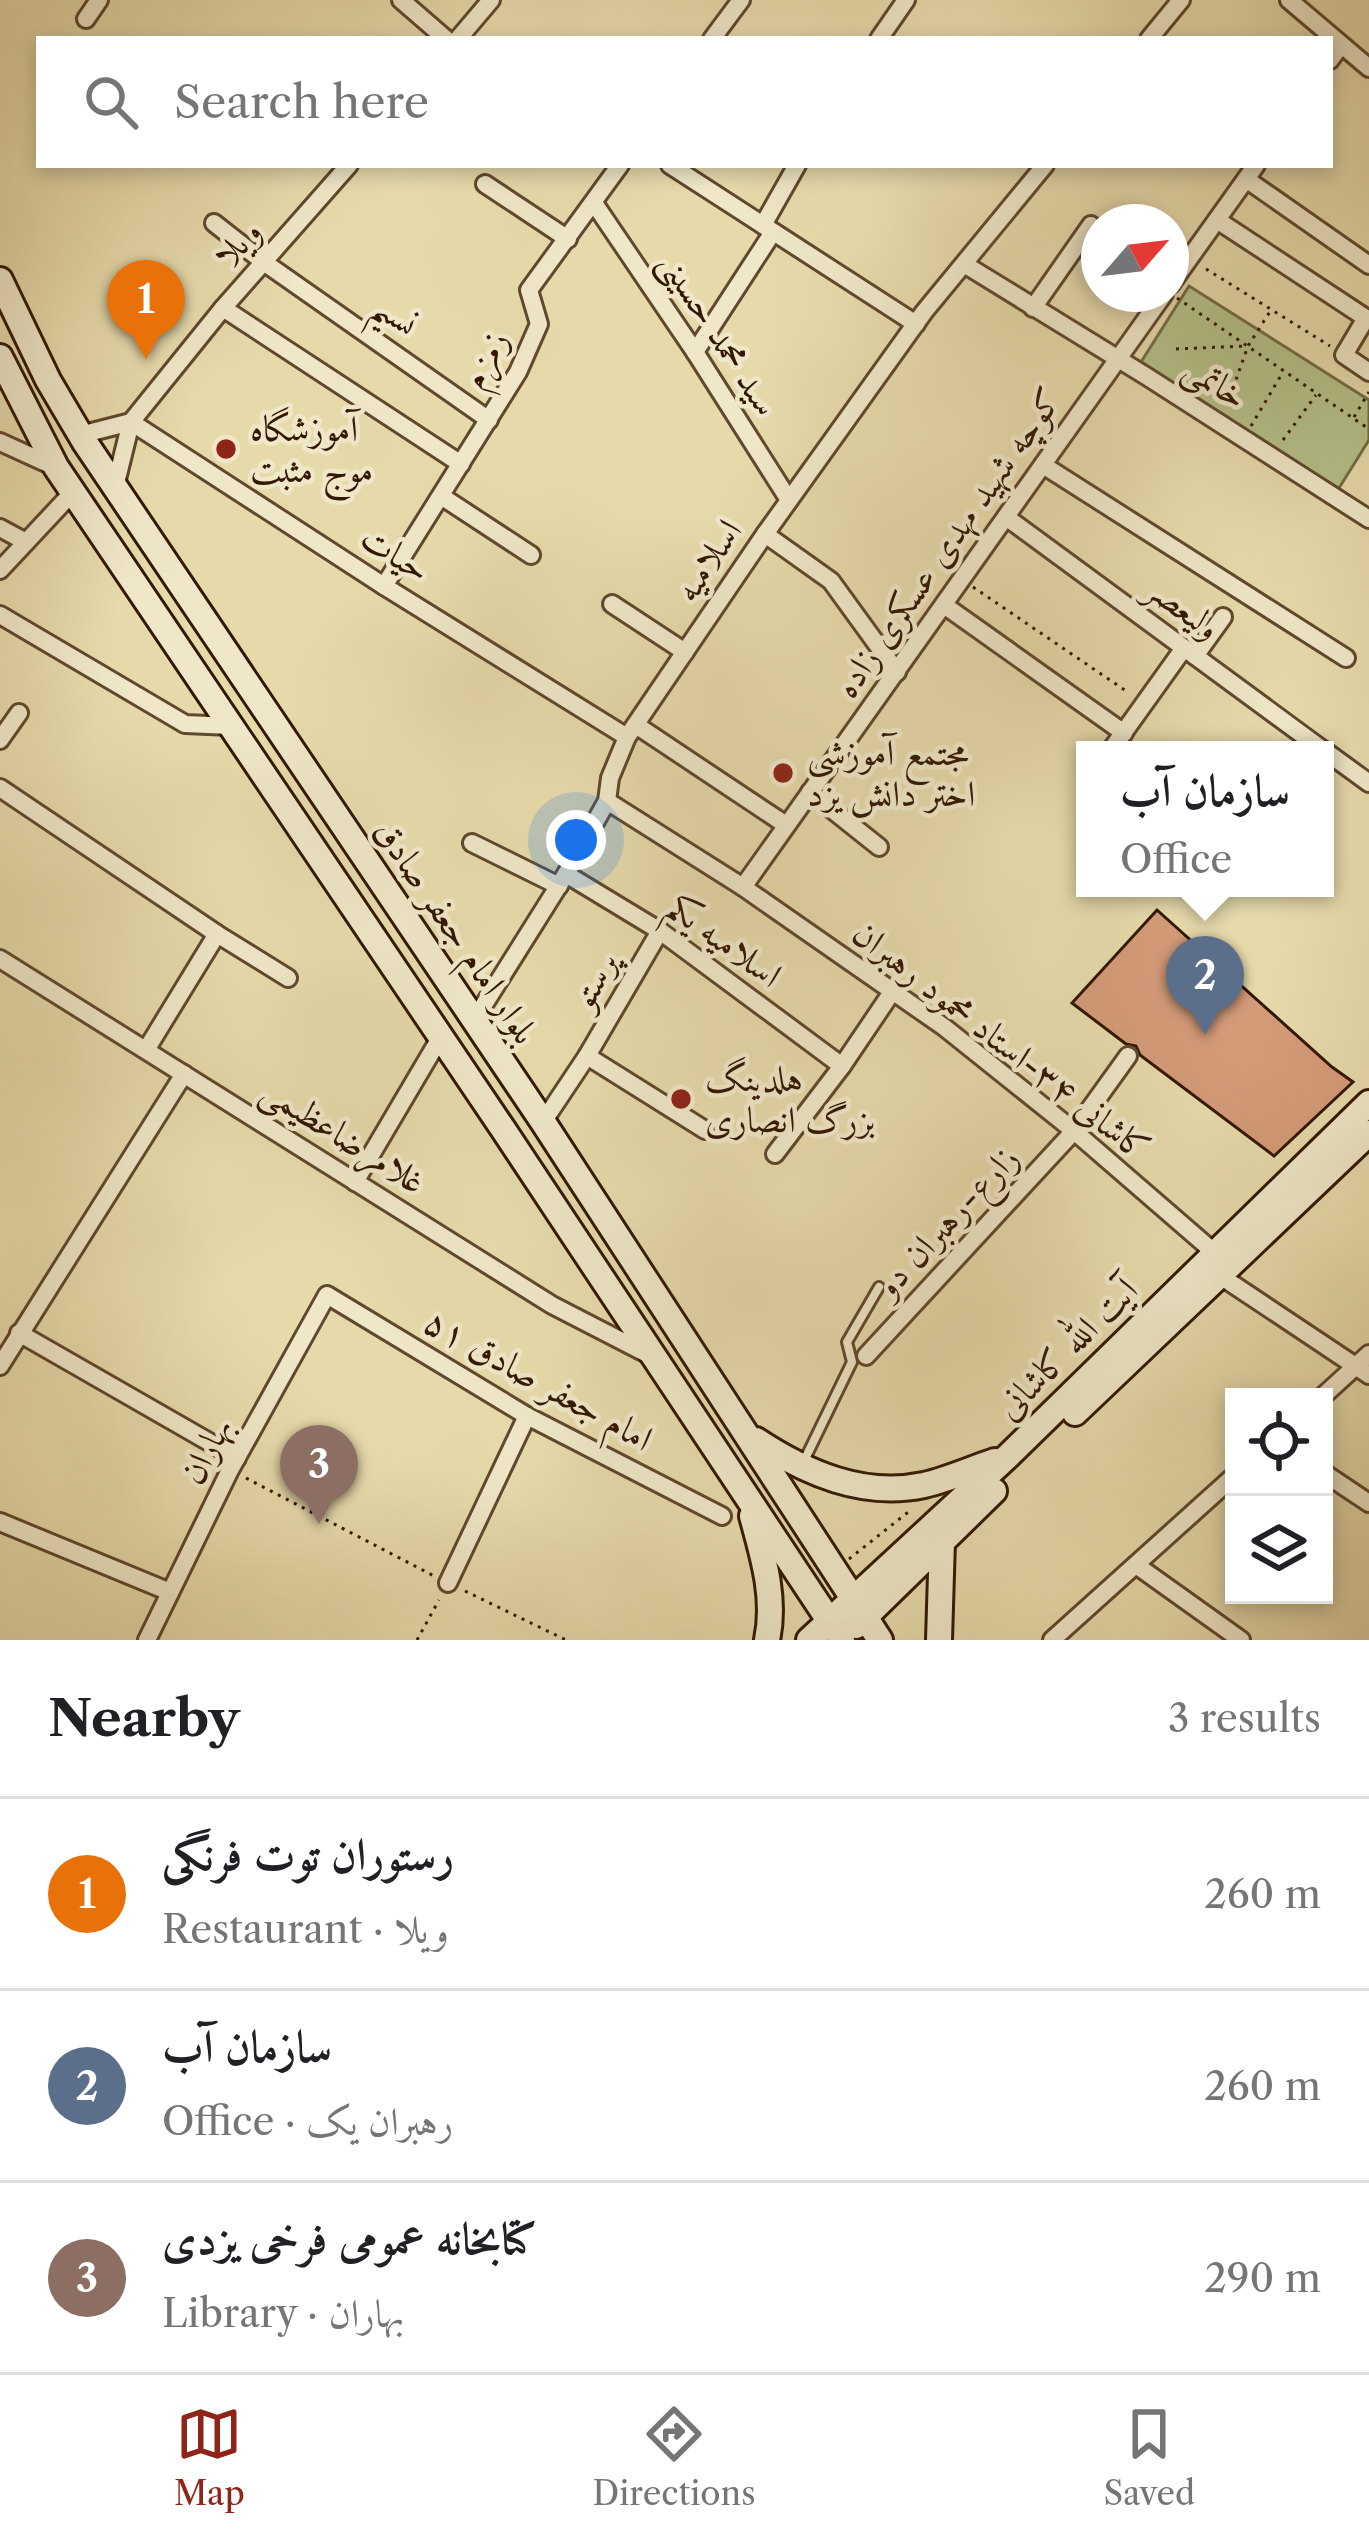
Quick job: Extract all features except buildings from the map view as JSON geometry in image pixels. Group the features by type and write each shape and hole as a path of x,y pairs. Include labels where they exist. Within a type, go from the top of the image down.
{"main road":[{"name":"بلوار امام جعفر صادق","path":"0,280 80,435 543,1121 880,1640"},
{"name":"بلوار امام جعفر صادق","path":"0,357 56,467 839,1635"},
{"path":"284,806 309,814 316,808 319,791"},
{"path":"318,855 318,836 335,823 341,825"},
{"name":"آیت الله کاشانی","path":"860,1607 942,1540 1217,1264 1369,1103"},
{"name":"آیت الله کاشانی","path":"809,1640 839,1635 860,1607 1008,1456 1217,1264 1369,1133"},
{"path":"746,1433 801,1467 876,1489 926,1484 1008,1456"},
{"path":"745,1490 770,1596 766,1640"},
{"path":"939,1640 942,1540"}],"street":[{"path":"86,19 98,0"},
{"path":"401,0 443,36"},
{"path":"467,36 491,0"},
{"path":"714,36 740,0"},
{"path":"881,36 906,0"},
{"path":"1151,36 1181,0"},
{"path":"1289,0 1320,36"},
{"path":"1335,53 1369,68"},
{"name":"ویلا","path":"115,487 131,422 346,168"},
{"name":"زمزم","path":"384,586 518,372 539,324 529,290 618,168"},
{"path":"675,168 916,323"},
{"path":"695,352 768,228 796,168"},
{"name":"اسلامیه","path":"473,1022 607,801 610,778 632,731 916,323 1043,168"},
{"path":"1189,259 1251,172 1369,265"},
{"path":"485,184 568,239"},
{"name":"سید محمد حسینی","path":"594,203 789,500"},
{"path":"1217,220 1366,318 1344,355 1369,372"},
{"name":"نسیم","path":"214,223 489,420"},
{"path":"1034,308 1081,240"},
{"name":"خاتمی","path":"964,264 1369,519"},
{"path":"223,308 461,464"},
{"name":"کوچه شهید مهدی عسکری زاده","path":"743,887 1153,312"},
{"path":"80,435 131,422"},
{"name":"حیات","path":"131,422 384,586 786,825"},
{"path":"0,442 56,467"},
{"path":"1043,465 1346,658"},
{"path":"0,570 73,492"},
{"path":"441,496 531,555"},
{"name":"ولیعصر","path":"1006,517 1310,741"},
{"path":"0,528 26,542"},
{"path":"765,534 831,581 897,671"},
{"path":"612,604 685,652"},
{"path":"944,604 1124,733"},
{"path":"0,615 185,724 231,726"},
{"path":"1118,741 1144,704 1223,617"},
{"path":"0,740 19,713"},
{"path":"1296,741 1301,734"},
{"name":"ولیعصر","path":"1334,758 1369,784"},
{"path":"0,788 288,977"},
{"path":"810,792 879,847"},
{"name":"کاشانی ۳۴-استاد محمود رهبران","path":"607,801 743,887 944,1027 1074,1131 1217,1264 1364,1365"},
{"name":"اسلامیه یکم","path":"472,843 562,880 660,931 842,1066"},
{"name":"پرستو","path":"543,1121 660,931"},
{"path":"146,1050 217,934"},
{"name":"غلامرضاعظیمی","path":"0,958 552,1305 657,1360"},
{"path":"776,1154 892,992"},
{"path":"356,1182 440,1038"},
{"path":"587,1056 705,1130"},
{"name":"زارع-رهبران دو","path":"866,1356 1074,1131 1128,1056"},
{"path":"0,1366 184,1074"},
{"name":"امام جعفر صادق ۵۱","path":"327,1294 527,1417 722,1516"},
{"name":"بهاران","path":"147,1640 234,1464 327,1294"},
{"path":"19,1333 234,1464"},
{"path":"1333,1389 1364,1365"},
{"path":"448,1583 527,1417"},
{"path":"1333,1479 1369,1503"},
{"path":"1052,1640 1225,1484"},
{"path":"0,1522 170,1592"},
{"path":"1136,1565 1241,1640"}],"lane":[{"path":"801,1467 852,1362 847,1342 879,1287"}],"path":[{"path":"1189,259 1344,355"},
{"path":"1189,308 1369,429"},
{"path":"1220,423 1248,346 1271,310"},
{"path":"1176,349 1248,346"},
{"path":"1244,438 1284,371"},
{"path":"1353,418 1369,392"},
{"path":"1272,456 1317,394"},
{"path":"962,580 1144,704"},
{"path":"234,1464 448,1583 566,1640"},
{"path":"836,1570 924,1499"},
{"path":"417,1640 448,1583"}],"green space":[{"path":"1189,286 1369,400 1369,440 1334,496 1136,370 1173,312 1189,312"}],"place":[{"name":"رستوران توت فرنگی","path":"146,359"},
{"name":"آموزشگاه موج مثبت","path":"226,449"},
{"name":"مجتمع آموزشی اختر دانش یزد","path":"783,773"},
{"name":"سازمان آب","path":"1205,1035"},
{"name":"هلدینگ بزرگ انصاری","path":"681,1099"},
{"name":"کتابخانه عمومی فرخی یزدی","path":"319,1524"}]}
